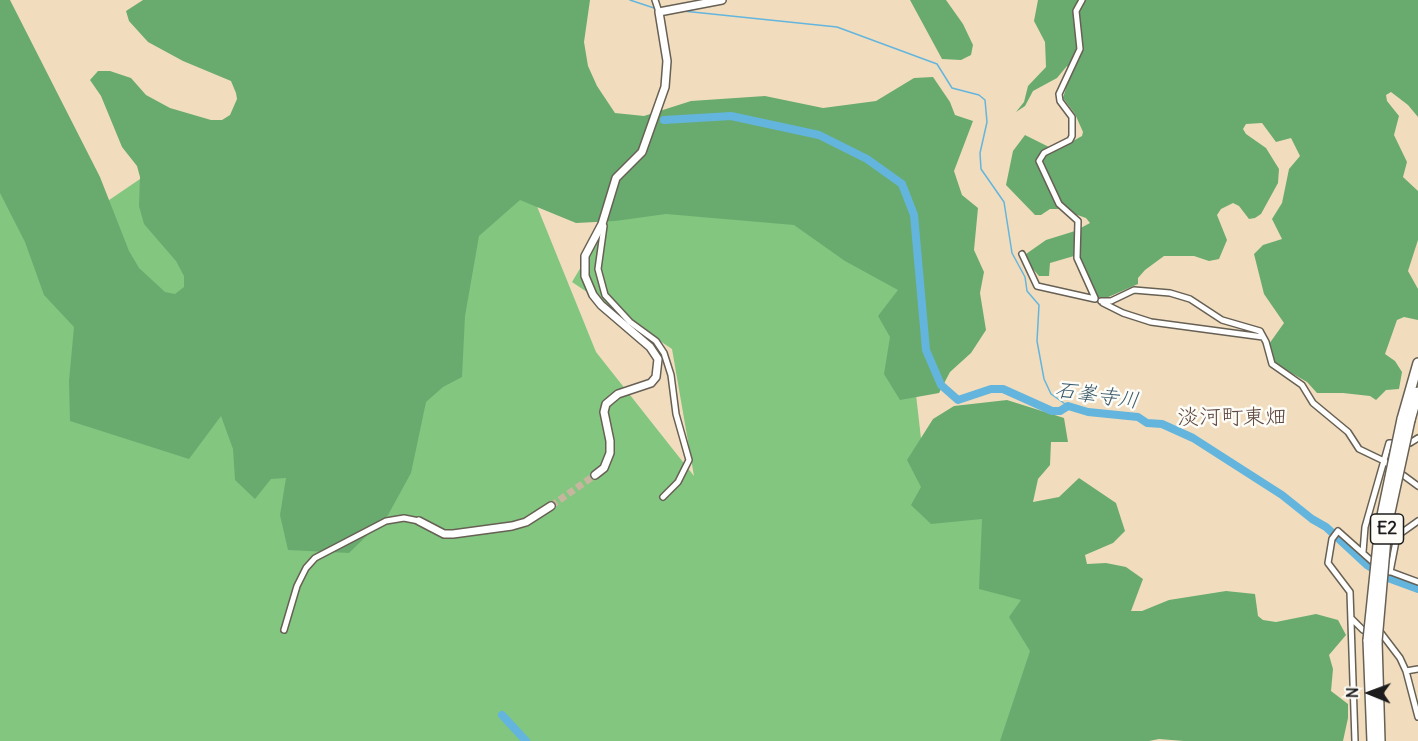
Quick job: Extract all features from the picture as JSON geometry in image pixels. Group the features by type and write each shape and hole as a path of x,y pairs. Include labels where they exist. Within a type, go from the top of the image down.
{"highway":[{"name":"E2","path":"1372,741 1372,640 1380,525 1418,363"},
{"name":"E2","path":"1406,420 1418,392"},
{"name":"E2","path":"1372,640 1380,741"}],"street":[{"path":"595,475 604,468 610,453 604,412 606,404 618,394 651,383 658,369 656,352 601,305 587,285 585,256 602,224 619,173 632,165 642,152 665,87 667,61 655,0"},
{"path":"659,12 722,0"},
{"path":"1082,0 1076,11 1080,49 1059,94 1060,101 1072,117 1072,136 1070,140 1044,153 1039,161 1059,204 1078,221 1077,258 1095,298"},
{"path":"602,224 604,226 598,269 605,295 630,322 656,341 664,353 671,375 676,414 689,460 678,482 663,497"},
{"path":"1022,254 1037,286 1095,298 1123,313 1151,322 1216,328 1264,337"},
{"path":"1101,301 1112,301 1134,290 1182,295 1222,320 1260,331 1272,364 1302,385 1313,403 1348,432 1359,449 1384,461 1418,486"},
{"path":"1363,552 1365,527 1389,443 1410,443 1418,438"},
{"path":"285,630 297,586 306,568 315,558 386,521 404,518 419,521 444,534 453,534 526,522 551,506"},
{"path":"1390,572 1397,536 1418,521"},
{"path":"1355,741 1350,592 1329,563 1335,536 1338,531 1375,564 1418,582"},
{"path":"1350,618 1363,630 1381,633 1406,670 1418,717"},
{"path":"1406,670 1418,669"}],"green space":[{"path":"0,0 10,0 100,177 129,251 139,268 165,292 175,294 184,287 184,276 176,261 144,224 139,206 140,177 137,166 122,147 101,96 90,80 98,71 110,71 131,78 146,95 170,108 211,120 222,120 230,115 237,99 231,81 183,61 148,42 129,21 126,11 143,0 590,0 584,42 588,66 597,86 615,113 644,116 691,101 765,96 823,108 876,101 914,78 933,77 950,102 955,115 973,121 954,171 962,195 978,208 974,250 984,272 980,293 986,330 971,353 950,372 939,393 900,400 884,374 890,337 878,316 898,290 845,261 794,225 666,214 615,221 576,223 520,200 479,236 465,316 462,377 443,387 426,402 411,473 388,515 349,553 288,550 280,515 286,478 271,479 255,499 235,480 233,449 221,416 189,459 70,421 69,381 74,327 44,295 25,242 0,193"},
{"path":"910,0 946,0 963,24 973,45 971,55 961,60 942,59"},
{"path":"1038,0 1418,0 1418,117 1408,105 1391,92 1386,95 1387,101 1399,116 1394,135 1407,162 1403,177 1418,191 1418,240 1408,271 1418,289 1418,320 1404,317 1397,320 1385,354 1395,361 1402,372 1399,389 1386,390 1376,400 1370,396 1317,393 1307,382 1274,363 1269,344 1284,323 1264,294 1254,254 1263,245 1282,239 1272,219 1282,203 1289,169 1300,156 1291,138 1276,142 1262,123 1246,124 1243,129 1246,134 1266,148 1279,169 1278,183 1261,214 1255,218 1249,219 1239,206 1233,203 1221,209 1217,215 1227,240 1219,259 1209,261 1194,256 1164,256 1145,270 1138,278 1138,284 1106,298 1095,297 1084,265 1074,256 1050,263 1049,276 1039,276 1028,263 1026,254 1046,240 1075,231 1090,223 1086,218 1060,209 1050,209 1041,215 1035,215 1006,185 1013,151 1025,135 1053,149 1062,147 1082,136 1083,132 1075,114 1063,98 1071,71 1067,66 1057,78 1033,91 1025,106 1016,112 1024,102 1028,86 1046,67 1045,42 1034,21"},
{"path":"168,160 530,189 596,352 694,476 672,349 572,282 622,198 813,218 904,289 928,500 990,506 1043,667 1015,741 0,741 0,162 65,230"},
{"path":"1007,400 1064,418 1068,442 1051,442 1050,465 1038,479 1033,502 1059,497 1079,478 1116,503 1125,531 1113,543 1085,555 1087,564 1106,563 1126,567 1143,579 1131,611 1142,611 1169,600 1226,591 1255,594 1258,616 1263,620 1276,622 1316,614 1338,620 1346,635 1329,655 1333,669 1331,691 1348,704 1348,718 1343,741 1159,739 1149,741 1000,741 1030,651 1009,617 1021,600 979,589 982,519 931,524 911,505 921,487 907,460 933,419 954,406"}],"waterway":[{"path":"630,0 654,8"},
{"path":"683,11 837,27 937,64 952,88 979,95 985,100 987,122 980,153 981,169 1004,202 1012,253 1025,277 1027,291 1039,305 1037,341 1044,379 1051,394 1068,406"},
{"name":"石峯寺川","path":"664,120 731,116 819,135 867,159 902,184 914,215 926,350 941,385 958,400 991,389 1003,389 1052,411 1060,411 1068,406 1088,412 1138,417 1147,423 1162,424 1193,438 1282,495 1326,527 1367,565 1388,578 1418,589"},
{"path":"502,715 526,741"}],"tunnel":[{"path":"551,506 595,475"}],"district":[{"name":"淡河町東畑","path":"1232,418"}]}
